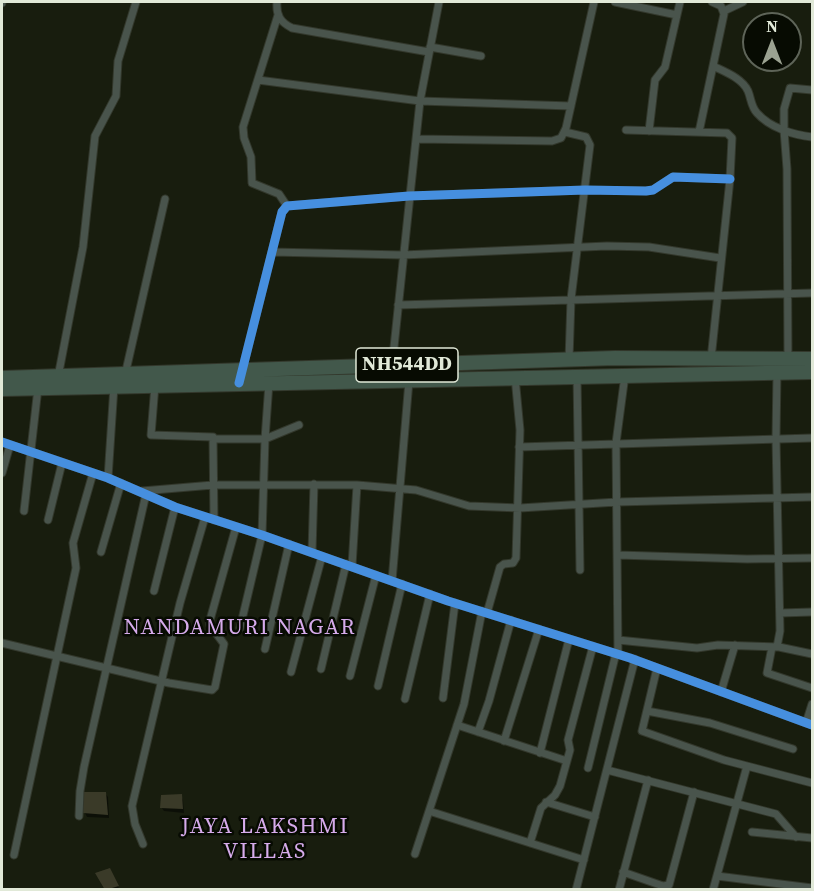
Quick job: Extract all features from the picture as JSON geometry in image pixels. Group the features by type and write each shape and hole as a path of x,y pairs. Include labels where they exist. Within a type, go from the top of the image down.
{"highway":[{"name":"NH544DD","path":"2,389 155,385 392,366 569,360 813,359"},
{"name":"NH544DD","path":"2,378 125,375 240,377 269,383 813,372"}],"street":[{"path":"58,377 83,247 95,136 116,96 118,61 136,2"},
{"path":"277,2 278,15 243,132 251,157 251,179 256,186 281,196 286,206"},
{"path":"392,366 420,101 439,2"},
{"path":"416,139 552,141 561,138 565,132 594,2"},
{"path":"615,2 677,15"},
{"path":"649,131 655,80 665,67 680,2"},
{"path":"699,132 724,11 721,6 712,2"},
{"path":"724,11 743,2"},
{"path":"278,15 285,25 292,28 481,56"},
{"path":"713,66 741,82 757,114 784,130 813,137"},
{"path":"258,80 420,101 571,106"},
{"path":"788,360 787,169 784,109 788,90 792,88 813,90"},
{"path":"626,130 699,132 731,136 730,179 711,359"},
{"path":"565,132 586,137 590,141 571,299 569,360"},
{"path":"286,206 409,196 585,190 650,191 667,179 677,177 730,179"},
{"path":"125,375 165,199"},
{"path":"240,377 282,213 286,206"},
{"path":"272,252 403,255 578,247 648,247 720,258"},
{"path":"398,305 813,293"},
{"path":"777,372 780,635 767,673 813,688"},
{"path":"577,375 580,570"},
{"path":"588,768 617,654 616,442 625,375"},
{"path":"416,854 464,704 484,612 500,567 502,564 513,563 516,558 520,430 515,377"},
{"path":"392,581 409,381"},
{"path":"240,628 262,535 269,383"},
{"path":"155,385 151,435 213,437 213,439 265,439 299,425"},
{"path":"108,478 114,386"},
{"path":"24,512 38,388"},
{"path":"519,447 616,442 813,438"},
{"path":"213,439 214,520"},
{"path":"2,442 108,478 175,507 289,544 455,603 635,659 809,724 813,704"},
{"path":"2,473 10,445"},
{"path":"48,520 62,463"},
{"path":"14,855 76,568 72,543 93,473"},
{"path":"101,552 121,483"},
{"path":"312,552 314,484"},
{"path":"142,493 213,485 357,485 416,490 470,506 516,508 617,502 813,497"},
{"path":"321,669 349,565 357,485"},
{"path":"79,816 84,767 142,493"},
{"path":"154,591 175,507"},
{"path":"143,844 135,824 132,806 180,603 205,517"},
{"path":"2,644 209,690 215,687 224,644 210,625 210,620 236,527"},
{"path":"265,649 289,544"},
{"path":"618,555 747,559 813,558"},
{"path":"291,672 322,556"},
{"path":"350,676 376,575"},
{"path":"378,686 402,584"},
{"path":"405,699 430,594"},
{"path":"443,698 455,603"},
{"path":"780,613 813,612"},
{"path":"478,732 511,620"},
{"path":"504,741 539,629"},
{"path":"540,753 569,639"},
{"path":"618,640 697,648 714,645 775,647 813,654"},
{"path":"721,692 735,645"},
{"path":"530,843 541,808 558,791 570,750 568,740 593,646"},
{"path":"576,890 635,659"},
{"path":"657,668 642,731 724,760 813,783"},
{"path":"646,711 710,723 793,749"},
{"path":"457,725 567,761"},
{"path":"713,890 747,766"},
{"path":"607,770 776,814 796,837"},
{"path":"618,890 648,780"},
{"path":"623,872 663,886 669,885 694,792"},
{"path":"546,802 595,818"},
{"path":"429,811 584,860"},
{"path":"752,832 813,838"},
{"path":"717,876 813,888"}],"building":[{"path":"82,792 106,792 108,815 83,813"},
{"path":"182,794 183,809 160,808 161,795"},
{"path":"110,868 119,886 105,890 95,873"}],"cycle path":[{"path":"239,383 282,212 287,206 409,196 585,190 646,191 653,190 673,177 730,179"},
{"path":"2,442 108,478 175,507 262,535 448,601 630,658 812,725"}],"district":[{"name":"NANDAMURI NAGAR","path":"240,628"},
{"name":"JAYA LAKSHMI VILLAS","path":"265,840"}]}
